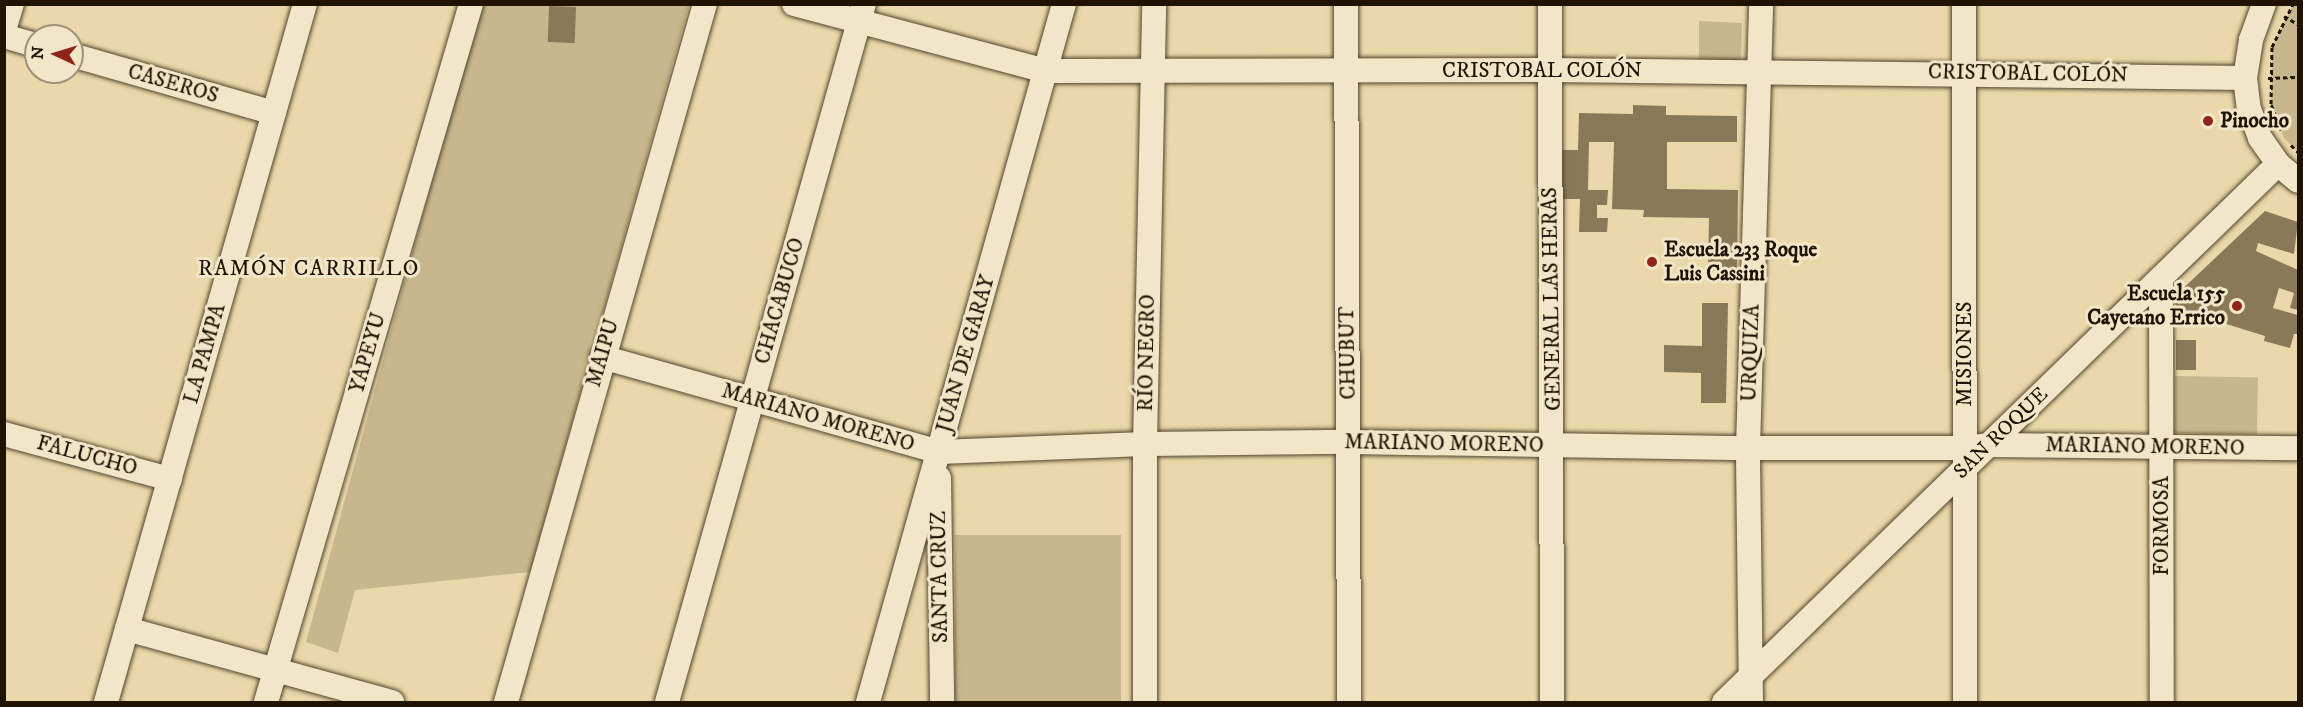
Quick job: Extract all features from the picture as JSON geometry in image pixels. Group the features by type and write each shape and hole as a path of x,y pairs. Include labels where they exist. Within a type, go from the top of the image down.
{"street":[{"path":"4,30 12,4"},
{"name":"LA PAMPA","path":"106,702 305,4"},
{"name":"YAPEYU","path":"266,702 471,4"},
{"name":"MAIPU","path":"506,702 602,357 705,4"},
{"name":"CRISTOBAL COLÓN","path":"794,4 862,13 1046,71 1154,68 1550,70 2245,78"},
{"name":"JUAN DE GARAY","path":"868,702 1064,4"},
{"name":"RÍO NEGRO","path":"1145,702 1145,444 1154,4"},
{"name":"CHUBUT","path":"1346,4 1349,702"},
{"name":"GENERAL LAS HERAS","path":"1550,4 1554,446 1552,702"},
{"name":"URQUIZA","path":"1751,702 1748,448 1761,4"},
{"name":"MISIONES","path":"1964,4 1965,702"},
{"path":"2264,4 2251,40 2245,78 2249,109 2260,138 2278,164 2298,181"},
{"name":"CHACABUCO","path":"667,702 862,13"},
{"path":"4,36 24,42"},
{"name":"CASEROS","path":"84,58 274,112"},
{"name":"SAN ROQUE","path":"1989,444 2278,164"},
{"name":"FORMOSA","path":"2161,278 2162,702"},
{"name":"MARIANO MORENO","path":"602,357 939,452 1145,444 1349,442 1748,448 1965,458 1989,444 2298,448"},
{"name":"FALUCHO","path":"4,434 170,479"},
{"name":"SANTA CRUZ","path":"939,452 942,702"},
{"name":"SAN ROQUE","path":"1724,702 1965,458"},
{"path":"127,629 392,702"}],"path":[{"path":"2284,138 2271,104 2272,47 2293,4"},
{"path":"2245,78 2298,77"}],"shaded area":[{"path":"480,5 689,5 530,572 355,590 338,653 306,642"},
{"path":"2293,5 2298,5 2298,152 2284,138 2271,104 2272,47"},
{"path":"1699,21 1742,23 1741,58 1735,62 1699,62"},
{"path":"2175,376 2258,377 2257,434 2174,433"},
{"path":"955,535 1121,535 1121,702 955,702"}],"building":[{"path":"549,6 576,7 575,43 548,42"},
{"path":"1633,105 1666,106 1666,115 1737,116 1737,142 1667,142 1667,189 1738,190 1737,271 1708,271 1709,218 1643,217 1644,210 1612,209 1614,142 1589,142 1588,190 1608,190 1607,205 1597,205 1597,218 1608,218 1607,232 1579,232 1580,199 1560,199 1561,150 1578,150 1579,113 1633,114"},
{"path":"2265,211 2298,222 2294,254 2258,243 2256,251 2298,270 2298,310 2290,308 2294,293 2279,288 2273,308 2298,315 2298,334 2294,334 2290,348 2264,341 2265,336 2207,318 2176,318 2176,295"},
{"path":"1702,303 1728,303 1726,403 1701,403 1701,373 1664,372 1664,345 1702,346"},
{"path":"2176,340 2196,340 2196,370 2176,370"}],"place":[{"name":"Pinocho","path":"2208,121"},
{"name":"Escuela 233 Roque Luis Cassini","path":"1652,262"},
{"name":"Escuela 155 Cayetano Errico","path":"2237,306"}],"district":[{"name":"RAMÓN CARRILLO","path":"309,269"}]}
